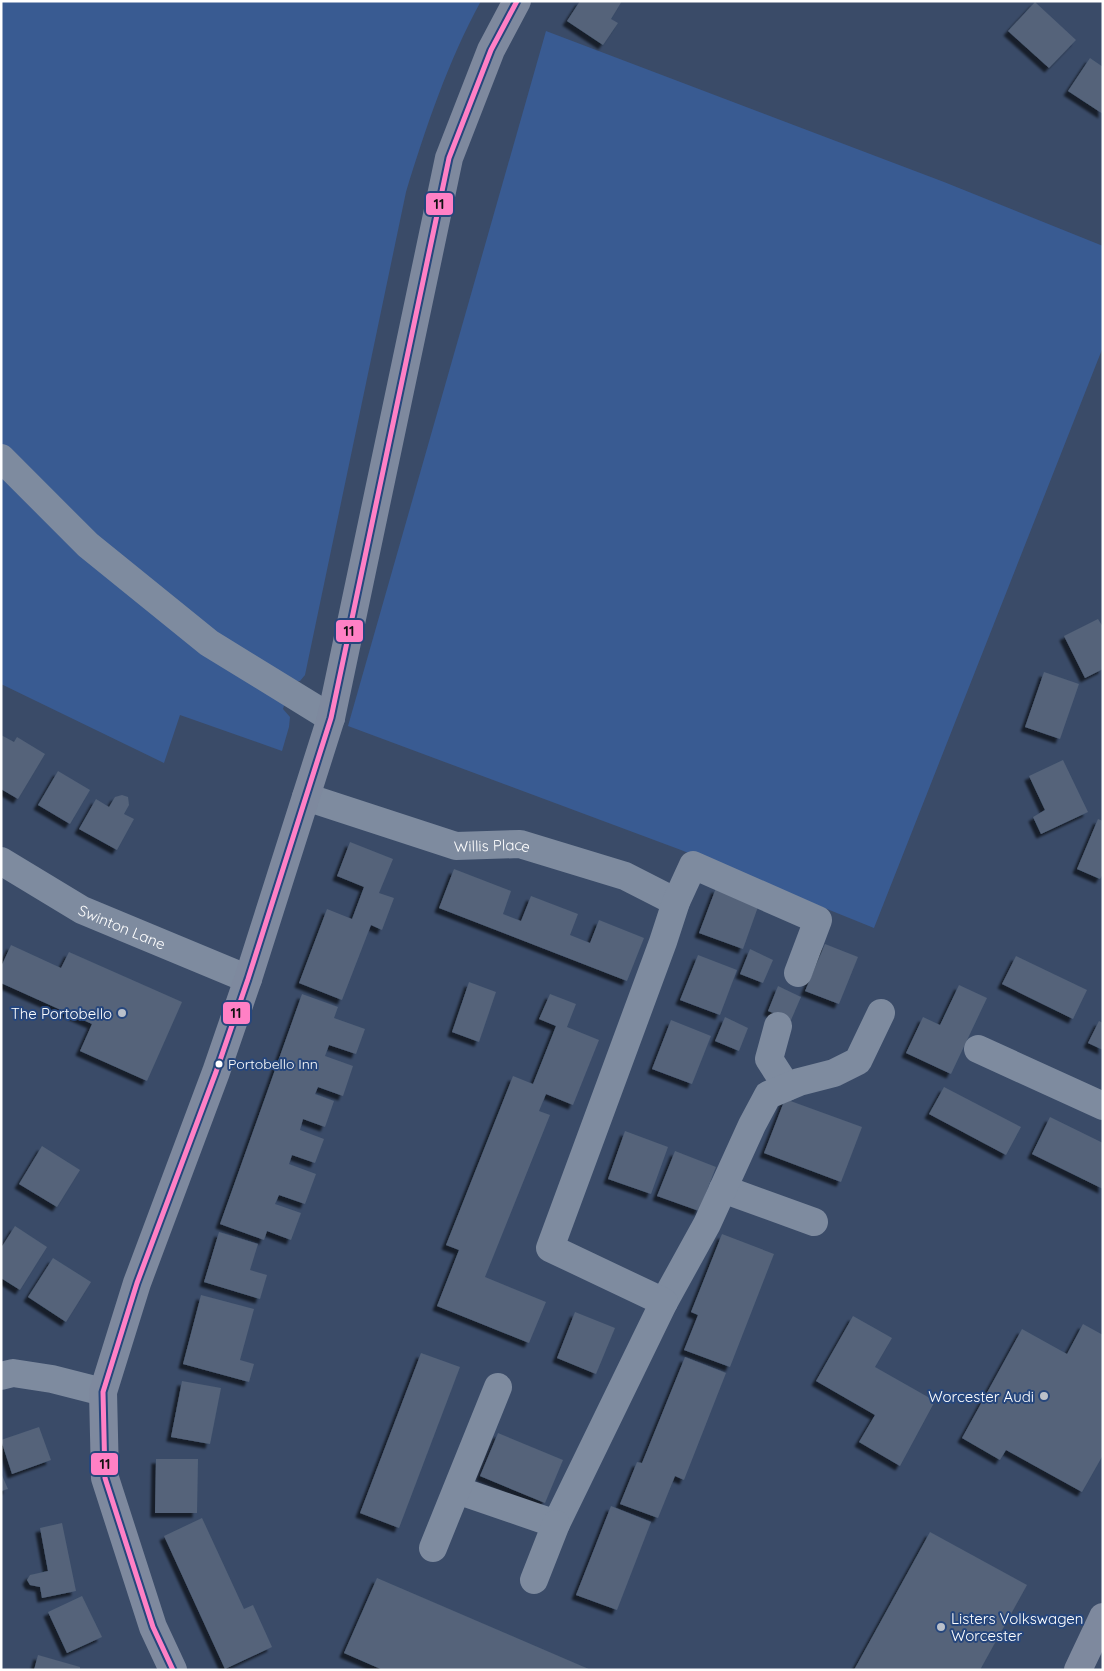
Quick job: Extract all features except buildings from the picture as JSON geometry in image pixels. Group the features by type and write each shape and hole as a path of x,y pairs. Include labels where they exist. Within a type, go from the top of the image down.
{"main road":[{"path":"173,1670 153,1628 104,1478 103,1392 137,1283 216,1072 248,979 331,718 449,158 491,50 517,1"},
{"path":"1078,1670 1103,1617"}],"street":[{"path":"1,458 88,545 209,643 331,718"},
{"name":"Willis Place","path":"306,797 456,846 520,844 625,876 676,902"},
{"name":"Swinton Lane","path":"1,861 82,910 248,979"},
{"path":"664,1302 550,1248 676,902 693,865 818,920 798,973"},
{"path":"534,1580 556,1524 664,1302 707,1224 752,1125 768,1095 799,1082 834,1073 858,1061 881,1013"},
{"path":"778,1026 768,1059 787,1086"},
{"path":"978,1049 1103,1106"},
{"path":"723,1189 814,1222"},
{"path":"1,1376 13,1373 103,1392"},
{"path":"433,1548 498,1387"},
{"path":"457,1490 556,1524"}],"shaded area":[{"path":"1,1 481,1 448,71 406,192 305,675 300,681 291,682 283,709 290,717 282,751 180,715 164,763 1,684"},
{"path":"546,31 944,182 1103,246 1103,347 874,928 681,850 348,726"}],"transit line":[{"name":"11","path":"173,1670 153,1627 105,1478 103,1392 137,1283 216,1072 248,979 331,718 449,158 491,50 517,1"}],"place":[{"name":"The Portobello","path":"122,1013"},
{"name":"Portobello Inn","path":"219,1064"},
{"name":"Worcester Audi","path":"1044,1396"},
{"name":"Listers Volkswagen Worcester","path":"941,1627"}]}
